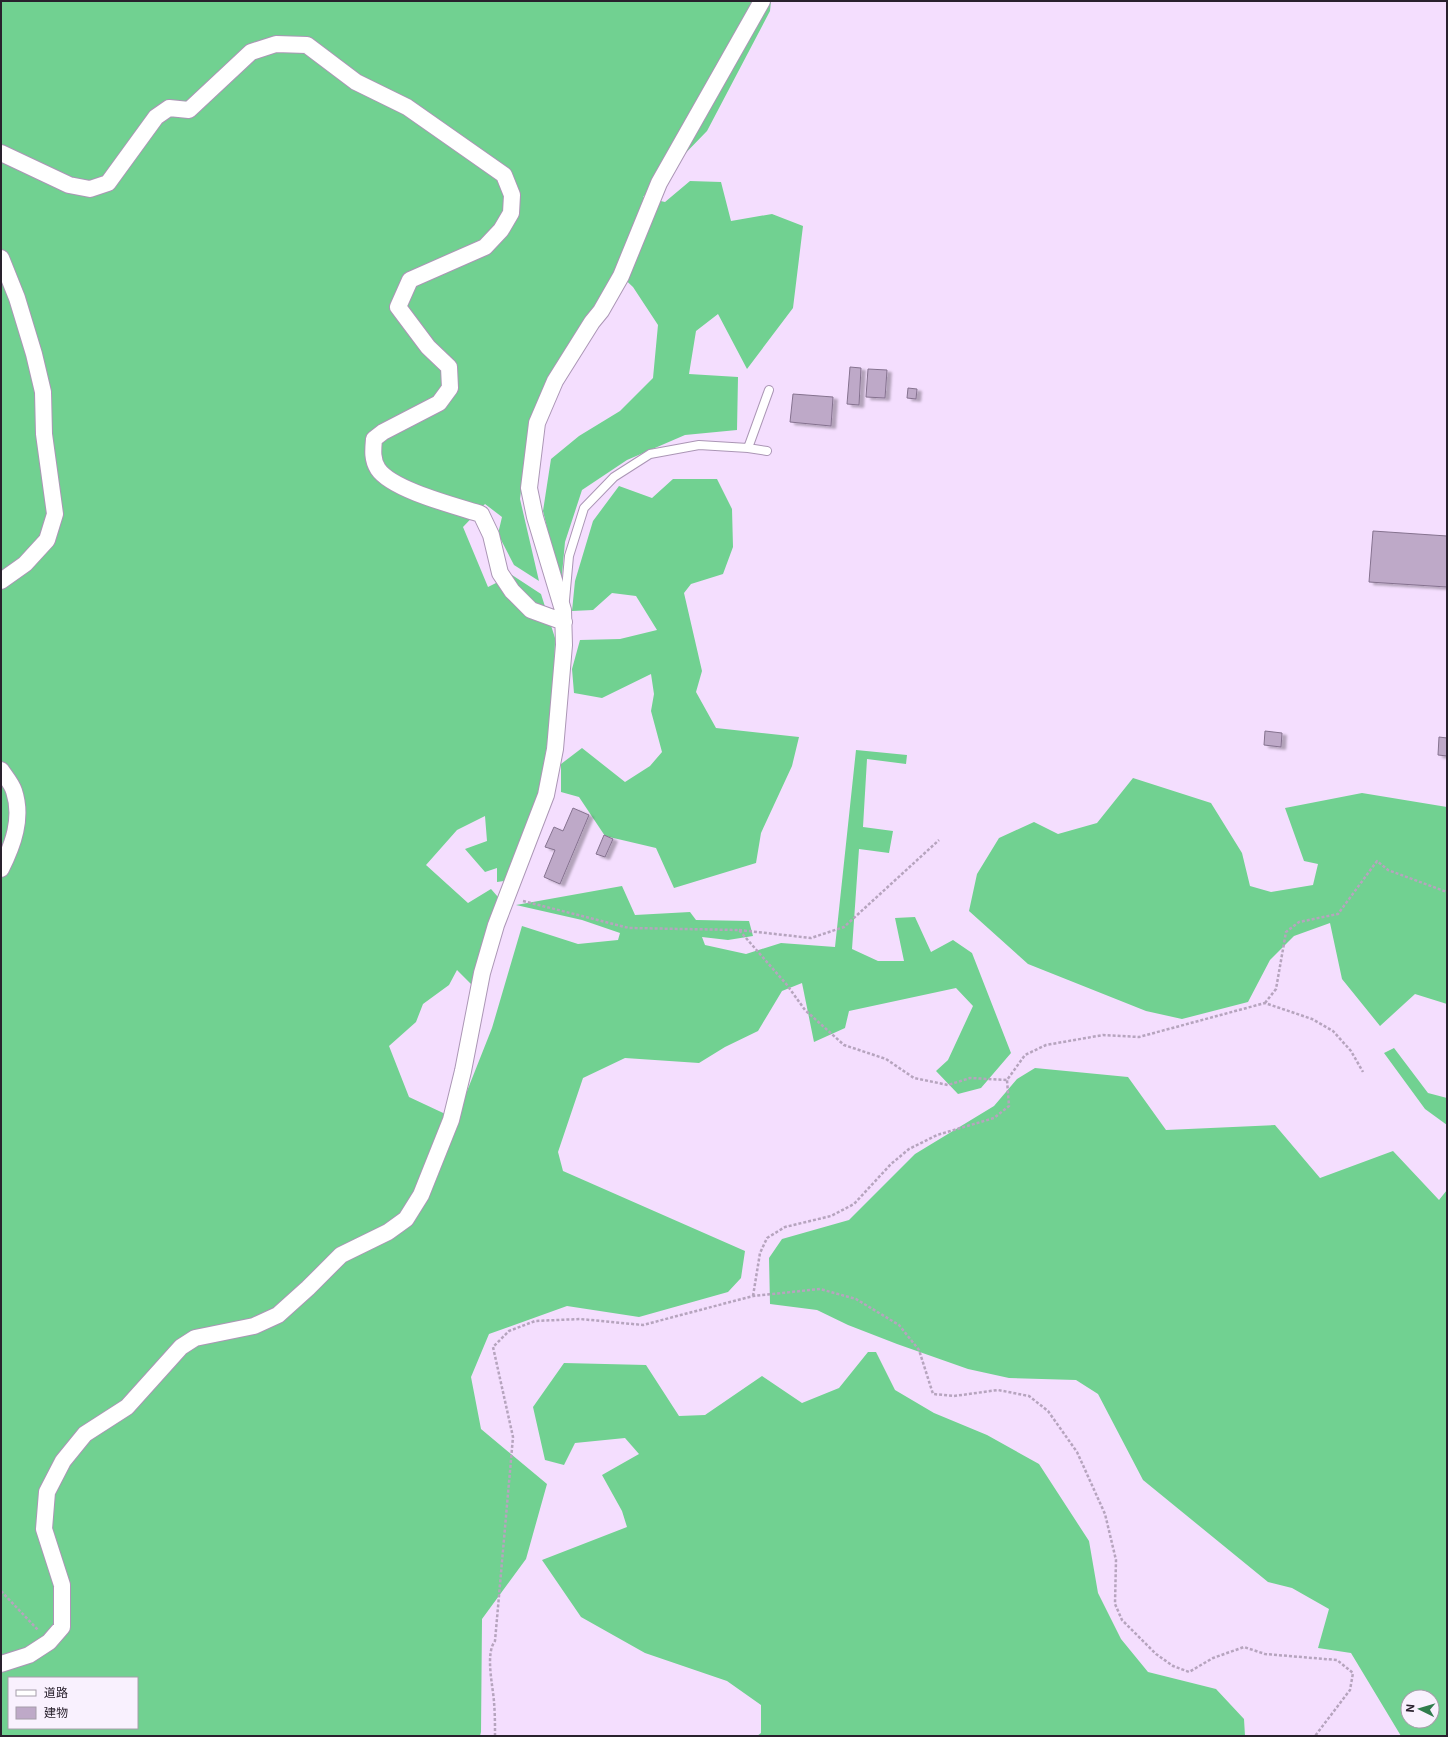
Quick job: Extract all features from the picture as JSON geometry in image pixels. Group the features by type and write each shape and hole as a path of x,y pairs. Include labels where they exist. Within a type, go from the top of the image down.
{"street":[{"path":"1,1664 29,1655 49,1642 62,1626 62,1585 44,1529 47,1492 63,1461 85,1434 127,1407 181,1347 195,1338 254,1326 278,1315 341,1255 388,1232 406,1219 421,1195 451,1120 463,1071 482,973 496,925 546,795 555,749 564,646 564,616 535,517 529,488 537,422 555,381 592,322 601,311 621,276 659,183 762,1"},
{"path":"1,153 69,185 90,189 108,183 156,117 169,108 189,110 251,52 276,44 307,45 356,82 407,107 504,175 512,195 511,213 501,230 485,247 410,280 398,306 428,347 449,367 450,388 439,403 383,432 374,439 373,456 378,470 399,486 481,514 491,535 500,573 512,591 531,610 564,616"},
{"path":"1,258 17,298 34,354 43,392 44,434 55,514 47,540 25,564 1,581"},
{"path":"1,770 14,791 18,822 9,854 1,869"}],"lane":[{"path":"748,448 768,390"},
{"path":"564,616 569,556 584,508 614,477 650,454 699,445 748,448 767,451"}],"path":[{"path":"507,898 629,928 739,930 811,938 844,927 939,840"},
{"path":"1266,1003 1276,989 1286,932 1299,922 1338,914 1377,862 1388,870 1447,892"},
{"path":"739,930 788,985 805,1010 844,1045 886,1059 914,1078 948,1085 970,1078 1007,1080"},
{"path":"753,1296 760,1253 767,1238 785,1227 831,1216 854,1204 891,1164 908,1149 938,1135 994,1118 1009,1106 1007,1080 1025,1055 1046,1045 1103,1034 1139,1037 1266,1003 1312,1019 1333,1031 1351,1051 1363,1072"},
{"path":"495,1736 491,1646 495,1641 513,1437 492,1347 509,1330 535,1321 580,1318 643,1324 753,1296 820,1289 856,1299 899,1325 919,1350 933,1394 954,1396 998,1390 1029,1396 1048,1411 1077,1452 1105,1514 1116,1560 1115,1604 1122,1620 1156,1654 1173,1666 1189,1672 1214,1658 1244,1647 1265,1654 1337,1660 1353,1673 1350,1690 1315,1736"},
{"path":"1,1591 49,1642"}],"green space":[{"path":"1,1 771,1 770,11 707,131 643,197 665,202 690,181 721,182 731,221 772,214 803,226 793,308 747,369 718,314 696,331 689,374 738,377 737,430 685,435 627,460 582,490 565,542 561,585 543,511 551,459 579,436 620,411 653,378 658,325 633,287 617,272 528,434 520,499 539,581 514,565 498,534 502,517 485,504 463,527 488,587 512,575 541,594 555,638 554,700 540,789 504,881 497,882 497,868 485,872 465,849 487,841 485,816 457,830 426,865 468,903 491,889 498,897 472,985 457,970 449,985 423,1004 416,1022 389,1046 409,1097 456,1119 492,1028 522,926 578,944 618,940 620,933 582,920 516,905 622,886 635,915 690,912 696,920 749,921 753,936 728,940 702,937 705,945 746,954 781,943 835,947 856,750 907,755 906,764 867,759 863,827 893,831 889,853 859,849 852,949 878,961 904,961 895,918 915,917 931,952 953,940 972,953 1011,1053 981,1088 958,1094 936,1071 948,1060 973,1006 956,988 849,1011 845,1028 814,1042 802,983 782,991 758,1031 725,1047 699,1063 625,1058 583,1078 558,1152 563,1171 745,1251 741,1278 728,1292 639,1317 567,1306 489,1334 471,1377 481,1429 547,1484 526,1559 482,1619 480,1736 1,1736"},
{"path":"673,479 717,479 732,509 733,547 723,574 691,584 684,593 702,671 696,692 716,728 799,737 792,766 761,833 756,863 674,888 656,848 605,836 579,797 561,792 561,764 582,748 625,782 650,766 662,752 651,711 654,694 651,674 602,698 574,693 572,669 580,640 620,639 657,630 636,596 612,593 593,610 572,611 575,581 593,521 619,486 652,498"},
{"path":"1133,778 1211,803 1242,853 1250,886 1271,892 1313,885 1318,864 1304,861 1285,808 1362,793 1447,807 1447,1004 1415,994 1380,1026 1342,979 1330,923 1294,936 1270,960 1248,1002 1182,1019 1146,1011 1028,964 969,911 977,874 999,838 1034,822 1058,834 1097,823"},
{"path":"1394,1048 1428,1093 1447,1098 1447,1125 1425,1109 1384,1053"},
{"path":"1035,1068 1128,1077 1166,1130 1275,1125 1320,1178 1393,1151 1439,1200 1447,1190 1447,1736 1401,1736 1351,1653 1318,1648 1329,1609 1292,1588 1268,1582 1143,1480 1098,1394 1076,1380 1009,1378 968,1369 848,1325 817,1310 770,1304 769,1258 782,1239 849,1220 915,1154 994,1106 1017,1079"},
{"path":"868,1352 876,1352 895,1390 934,1413 987,1435 1039,1464 1089,1541 1098,1593 1121,1639 1148,1672 1216,1689 1244,1719 1245,1736 757,1736 761,1733 761,1705 727,1681 645,1653 581,1617 542,1560 627,1527 622,1511 602,1475 639,1454 625,1438 575,1443 564,1465 545,1460 533,1407 564,1363 646,1365 679,1416 705,1415 762,1376 802,1403 839,1388"}],"building":[{"path":"850,367 861,368 859,405 847,404"},
{"path":"868,369 887,370 885,398 866,397"},
{"path":"908,388 917,389 916,399 907,398"},
{"path":"793,394 833,397 831,426 790,422"},
{"path":"1373,531 1447,536 1447,587 1369,582"},
{"path":"1265,731 1282,733 1281,747 1264,745"},
{"path":"1439,737 1447,738 1447,756 1438,755"},
{"path":"573,808 589,815 560,884 544,877 555,850 545,847 554,827 563,831"},
{"path":"604,835 613,839 605,857 596,854"}]}
